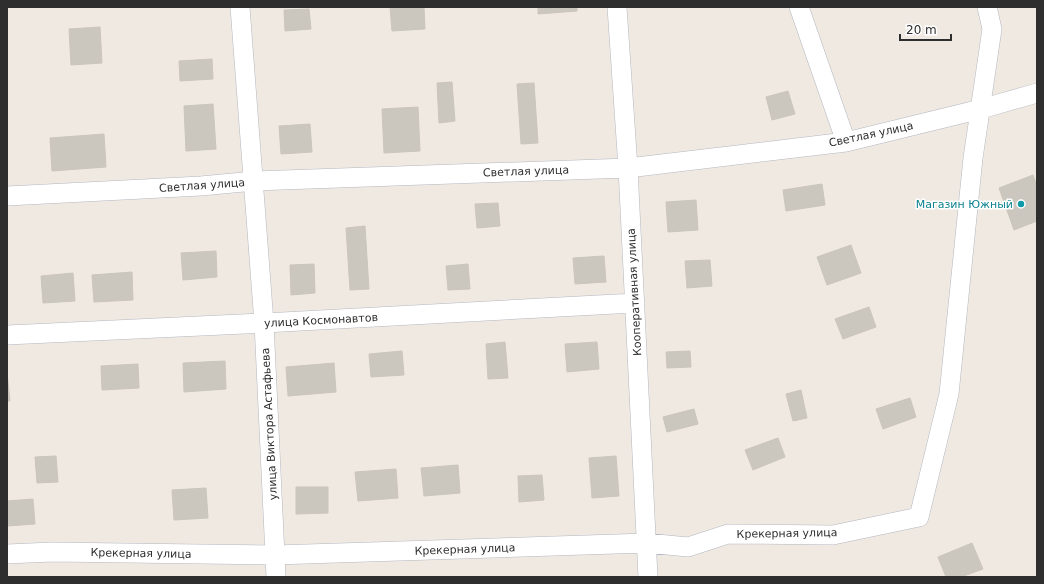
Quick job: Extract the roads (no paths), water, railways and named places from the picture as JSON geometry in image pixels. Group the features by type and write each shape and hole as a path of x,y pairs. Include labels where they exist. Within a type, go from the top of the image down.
{"street":[{"name":"улица Виктора Астафьева","path":"240,7 264,324 276,577"},
{"name":"Кооперативная улица","path":"618,7 628,168 648,577"},
{"path":"799,7 846,142"},
{"path":"981,109 992,28 987,7"},
{"name":"Светлая улица","path":"7,196 201,186 254,181 628,168 846,142 981,109 1037,92"},
{"name":"Крекерная улица","path":"7,554 52,552 275,555 647,543 688,547 728,534 833,534 920,517 949,394 973,158 981,109"},
{"name":"улица Космонавтов","path":"7,335 264,324 635,303"}],"place":[{"name":"Магазин Южный","path":"1021,204"}]}
